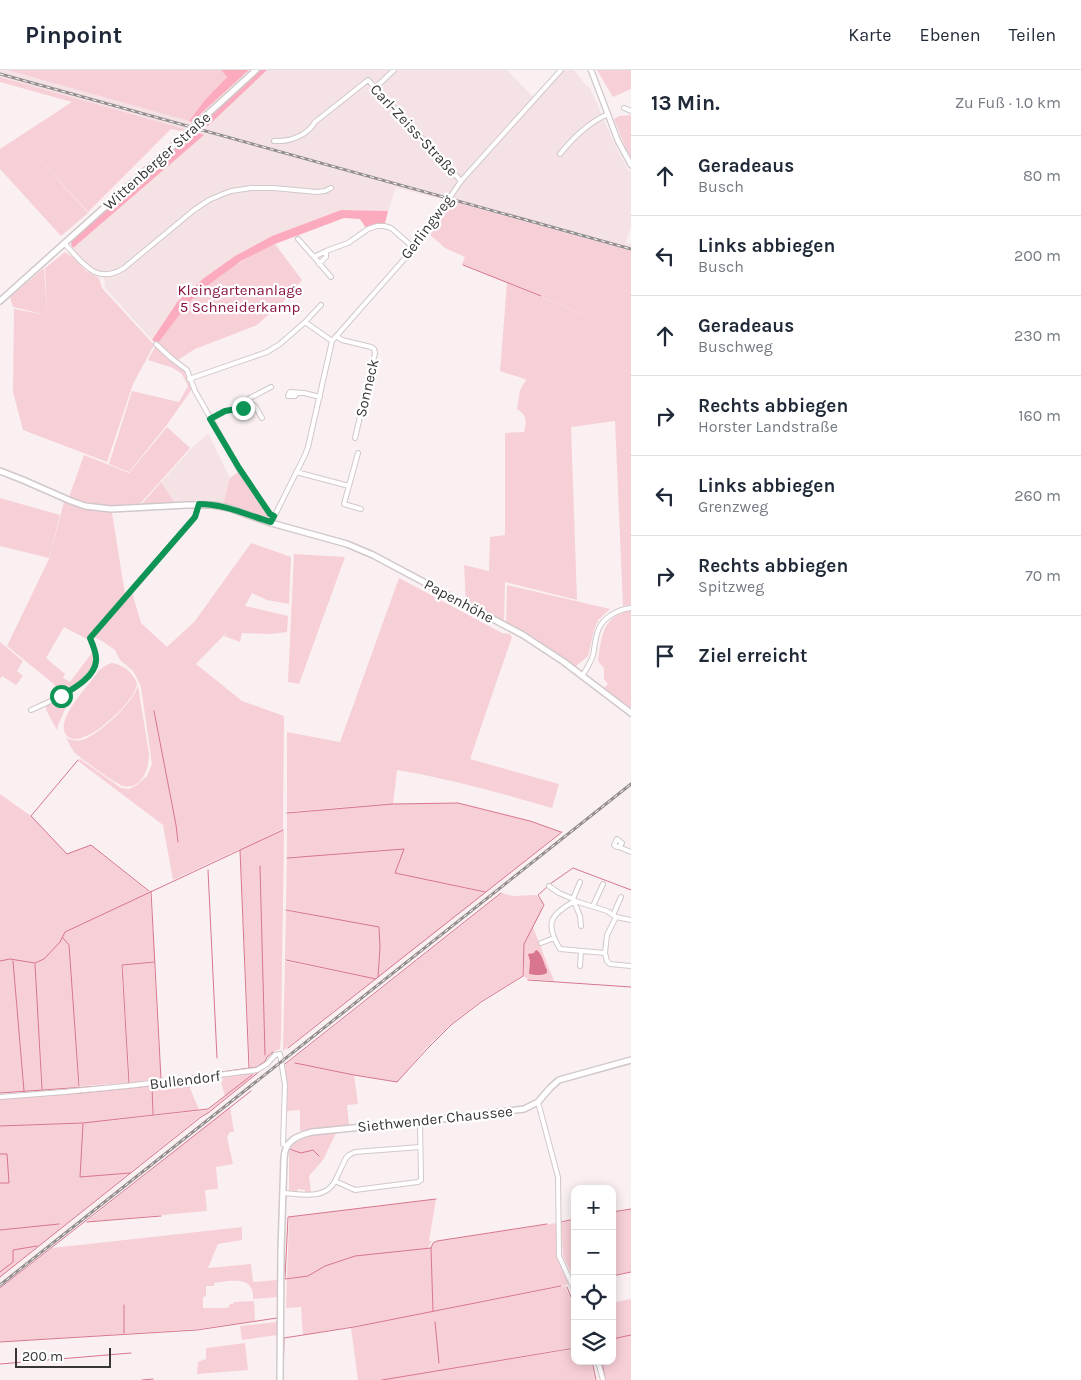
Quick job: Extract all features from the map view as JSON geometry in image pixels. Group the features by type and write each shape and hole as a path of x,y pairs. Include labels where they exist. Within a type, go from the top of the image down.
{"main road":[{"name":"Wittenberger Straße","path":"0,301 256,70"},
{"name":"Papenhöhe","path":"0,471 85,506 111,509 199,504 214,505 347,544 364,551 523,635 631,713"},
{"name":"Siethwender Chaussee","path":"289,1143 297,1136 312,1132 524,1109 538,1102 559,1080 631,1060"},
{"name":"Bullendorf","path":"280,1380 284,1152 289,1143"}],"street":[{"path":"375,88 394,70"},
{"name":"Gerlingweg","path":"271,522 308,447 332,342 414,248 461,181 560,70"},
{"path":"591,70 620,147 631,165"},
{"name":"Carl-Zeiss-Straße","path":"274,141 287,141 312,128 315,122 368,80 461,181"},
{"path":"624,108 631,111"},
{"path":"560,154 586,127 596,119 608,114"},
{"path":"64,243 92,272 102,275 113,274 126,268 194,210 209,200 223,194 251,188 325,192 330,188"},
{"path":"314,258 326,251 348,243 368,229 377,226 391,228 414,248"},
{"path":"298,238 331,277"},
{"path":"319,264 326,257 326,251"},
{"path":"189,379 267,352 280,344 321,305"},
{"path":"305,322 332,342"},
{"name":"Sonneck","path":"336,336 342,340 374,349 375,354 355,438"},
{"path":"156,344 187,370 195,391 239,468 270,514 274,516"},
{"path":"210,419 225,411 243,408 250,398 271,387"},
{"path":"297,393 320,397"},
{"path":"248,402 255,406 262,418"},
{"path":"358,453 344,504 361,509"},
{"path":"296,472 349,486"},
{"path":"31,710 61,696 80,684 93,671 96,661 90,638 195,517 199,504"},
{"path":"582,676 593,657 599,626 614,613 625,608 631,608"},
{"path":"620,846 631,852"},
{"path":"580,882 574,900 559,911 552,921 551,930 560,949 605,954"},
{"path":"593,906 602,884"},
{"path":"549,886 558,893 574,900 607,911 614,916 631,920"},
{"path":"621,896 608,935 605,954 610,964 631,966"},
{"path":"574,900 580,916 581,926"},
{"path":"542,943 554,938"},
{"path":"580,966 581,952"},
{"name":"Bullendorf","path":"0,1097 100,1089 257,1070 267,1064 274,1055 280,1054 285,1085 283,1144 289,1143"},
{"path":"538,1102 558,1177 559,1256 571,1282"},
{"path":"335,1181 354,1190 418,1182 421,1180 420,1121"},
{"path":"284,1138 289,1139 289,1143"},
{"path":"283,1193 312,1195 322,1193 330,1188 346,1158 352,1153 420,1147"},
{"path":"599,1365 603,1380"}],"shaded area":[{"path":"0,70 7,70 208,126 267,70 507,70 536,100 564,70 574,70 590,88 615,145 631,172 631,227 626,243 631,244 631,251 451,201 396,188 388,211 341,210 272,236 235,256 204,278 178,301 152,340 105,288 102,273 90,268 73,248 203,135 0,77"},
{"path":"221,70 249,70 192,122 189,121 204,101 227,77"},
{"path":"260,70 267,70 208,126 201,125"},
{"path":"193,131 204,135 73,248 71,245 72,240"},
{"path":"341,210 388,211 385,223 377,223 366,228 360,219 344,218 275,244 241,261 208,285 189,302 158,343 152,340 178,301 204,278 235,256 272,236"},
{"path":"208,433 230,478 223,505 204,501 175,503 161,482"},
{"path":"537,950 547,970 547,973 541,975 529,974 530,961 528,954 534,953"}],"green space":[{"path":"7,70 221,70 227,77 204,101 189,121"},
{"path":"597,70 631,70 631,89 613,97"},
{"path":"0,77 185,129 182,131 171,129 88,212 31,150 88,213 61,236 0,169 0,149 72,102 0,82"},
{"path":"631,115 631,158 614,119 619,116"},
{"path":"451,201 631,251 631,334 462,264 465,257 445,248 429,234"},
{"name":"Kleingartenanlage 5 Schneiderkamp","path":"275,244 302,280 283,302 257,325 195,349 178,360 158,343 188,302 207,284 240,262"},
{"path":"65,252 75,259 86,271 99,278 102,288 154,345 133,384 107,462 23,430 13,392 14,309 47,315 45,268"},
{"path":"44,268 47,315 13,307 10,297"},
{"path":"507,283 631,334 631,605 623,606 615,421 571,427 577,600 505,582 504,623 466,603 464,565 489,571 490,537 505,535 505,433 524,432 526,425 524,416 517,409 520,390 526,380 500,371"},
{"path":"156,345 183,368 192,389 166,426 129,472 109,464 132,391 179,402 188,386 182,374 173,368 148,360"},
{"path":"167,427 190,448 140,504 104,505 69,497 84,455 129,473"},
{"path":"238,472 270,518 223,505 230,478"},
{"path":"161,482 175,503 141,505"},
{"path":"0,498 60,515 49,558 0,546"},
{"path":"64,502 87,509 112,513 125,594 87,639 64,627 46,658 65,674 63,678 70,682 94,650 95,662 91,673 86,678 60,695 53,688 55,685 7,646 49,559"},
{"path":"251,543 291,557 289,604 267,600 252,593 245,606 288,616 287,632 271,634 242,633 240,642 224,636 229,630 196,664 242,701 284,716 283,829 261,839 284,830 280,1049 271,1053 259,1065 250,1069 240,849 173,880 163,825 78,761 80,759 121,788 129,789 147,776 152,764 141,687 136,676 120,660 115,650 93,637 132,592 141,623 167,647 195,621"},
{"path":"294,554 345,557 299,684 288,682"},
{"path":"399,578 502,633 510,634 512,637 470,759 559,784 552,808 475,787 397,770 393,804 458,803 530,821 561,832 486,892 437,882 485,893 376,979 285,960 286,910 319,916 286,909 287,858 304,856 287,857 287,813 384,804 287,812 287,732 340,742"},
{"path":"507,585 610,609 598,620 588,656 575,667 506,624"},
{"path":"631,610 631,708 604,688 608,684 604,679 604,668 598,660 605,628 614,617"},
{"path":"0,642 23,661 17,671 23,676 16,685 2,676 0,679"},
{"path":"112,663 124,667 133,676 137,683 133,694 118,713 91,734 73,739 67,736 64,724 70,710 98,672"},
{"path":"138,686 149,760 146,772 140,782 135,785 123,786 78,755 66,738 82,740 97,732 115,718 130,701"},
{"path":"68,694 65,709 57,730 46,710 46,705"},
{"path":"0,794 31,816 67,854 91,845 150,892 155,961 121,965 129,1083 80,1086 75,1031 79,1087 42,1091 39,1034 41,1091 0,1093"},
{"path":"502,893 513,896 536,895 543,903 541,912 533,927 554,981 528,979 523,976 522,958 522,976 481,1001 451,1024 426,1048 397,1082 354,1075 358,1104 347,1105 349,1125 300,1131 300,1110 286,1111 287,1085 285,1065","holes":["537,950 547,970 530,974 530,954"]},
{"path":"285,961 375,979 283,1051"},
{"path":"154,962 161,1080 130,1083 122,965"},
{"path":"261,1070 0,1277 0,1099 190,1082 190,1088 199,1110 153,1115 152,1091 152,1115 99,1122 208,1110 250,1076 225,1096 221,1082 223,1081 222,1076 252,1072 254,1074"},
{"path":"230,1107 234,1132 230,1132 227,1137 233,1164 216,1167 218,1189 205,1190 207,1211 86,1222"},
{"path":"336,1133 323,1160 309,1176 311,1193 305,1193 305,1190 298,1189 297,1192 289,1191 289,1150 295,1152 290,1149 305,1137"},
{"path":"436,1199 429,1241 432,1241 428,1248 431,1248 437,1241 557,1223 558,1256 570,1284 430,1312 565,1286 571,1300 571,1348 470,1365 571,1350 571,1365 592,1365 595,1380 358,1380 351,1328 379,1322 303,1335 301,1307 286,1308 287,1279 306,1276 287,1278 289,1217"},
{"path":"631,1209 631,1272 616,1274 616,1230 616,1212"},
{"path":"571,1221 571,1273 563,1256 561,1223"},
{"path":"242,1227 242,1240 218,1244 208,1268 251,1264 253,1282 277,1280 277,1297 253,1299 250,1286 241,1281 214,1283 214,1286 206,1286 203,1308 228,1308 234,1302 254,1301 255,1321 197,1329 0,1342 0,1289 52,1248"},
{"path":"631,1299 631,1380 605,1380 603,1365 616,1365 616,1302"},
{"path":"277,1322 277,1335 242,1340 240,1326"},
{"path":"245,1343 248,1370 197,1374 198,1362 206,1359 206,1348"}],"waterway":[{"path":"463,265 541,296"},
{"path":"154,711 178,842"},
{"path":"78,760 31,816 67,854 91,845 149,891"},
{"path":"287,813 393,804 458,803 530,821 561,832"},
{"path":"0,961 10,959 35,963 44,959 60,942 65,932 283,830"},
{"path":"288,1048 562,832"},
{"path":"287,858 404,849 395,873 485,892"},
{"path":"240,850 249,1068"},
{"path":"260,866 265,1055"},
{"path":"550,884 573,868 631,890"},
{"path":"208,870 217,1058"},
{"path":"295,1063 397,1082 451,1025 481,1002 523,976 524,944 544,905 538,895 547,887"},
{"path":"151,891 161,1079"},
{"path":"285,1064 501,893"},
{"path":"286,910 379,927 378,977"},
{"path":"63,938 69,945 79,1086"},
{"path":"286,960 376,979"},
{"path":"13,961 24,1091"},
{"path":"129,1083 122,965 154,962"},
{"path":"35,964 42,1090"},
{"path":"528,980 631,987"},
{"path":"148,1082 257,1067 273,1052"},
{"path":"0,1277 260,1071"},
{"path":"0,1126 83,1123 208,1109 252,1075"},
{"path":"0,1099 188,1082"},
{"path":"0,1093 129,1084"},
{"path":"152,1086 153,1115"},
{"path":"0,1288 251,1091"},
{"path":"83,1124 80,1177 130,1173"},
{"path":"289,1149 301,1153 313,1150 319,1156"},
{"path":"0,1154 7,1154 9,1183 0,1183"},
{"path":"436,1199 288,1217 285,1279 308,1276 325,1266 355,1256 431,1248 433,1243 437,1241 547,1224"},
{"path":"616,1211 631,1209"},
{"path":"87,1222 161,1216"},
{"path":"561,1222 571,1220"},
{"path":"0,1230 59,1224"},
{"path":"0,1272 13,1262 13,1250 37,1246"},
{"path":"431,1248 433,1311"},
{"path":"616,1275 631,1272"},
{"path":"283,1380 284,1338 354,1327 561,1286"},
{"path":"567,1287 571,1297"},
{"path":"124,1305 124,1333"},
{"path":"0,1342 197,1330 277,1318"},
{"path":"435,1322 439,1363"},
{"path":"616,1338 631,1335"},
{"path":"382,1380 571,1349"},
{"path":"0,1364 131,1353"},
{"path":"593,1365 596,1380"},
{"path":"603,1365 605,1380"},
{"path":"142,1380 153,1379"}],"railway":[{"path":"0,74 631,249"},
{"path":"0,1285 631,784"}],"route":[{"path":"61,696 80,684 93,671 96,661 90,638 195,517 199,504 229,508 271,522 274,516 270,514 239,468 210,419 225,411 243,408"}]}
